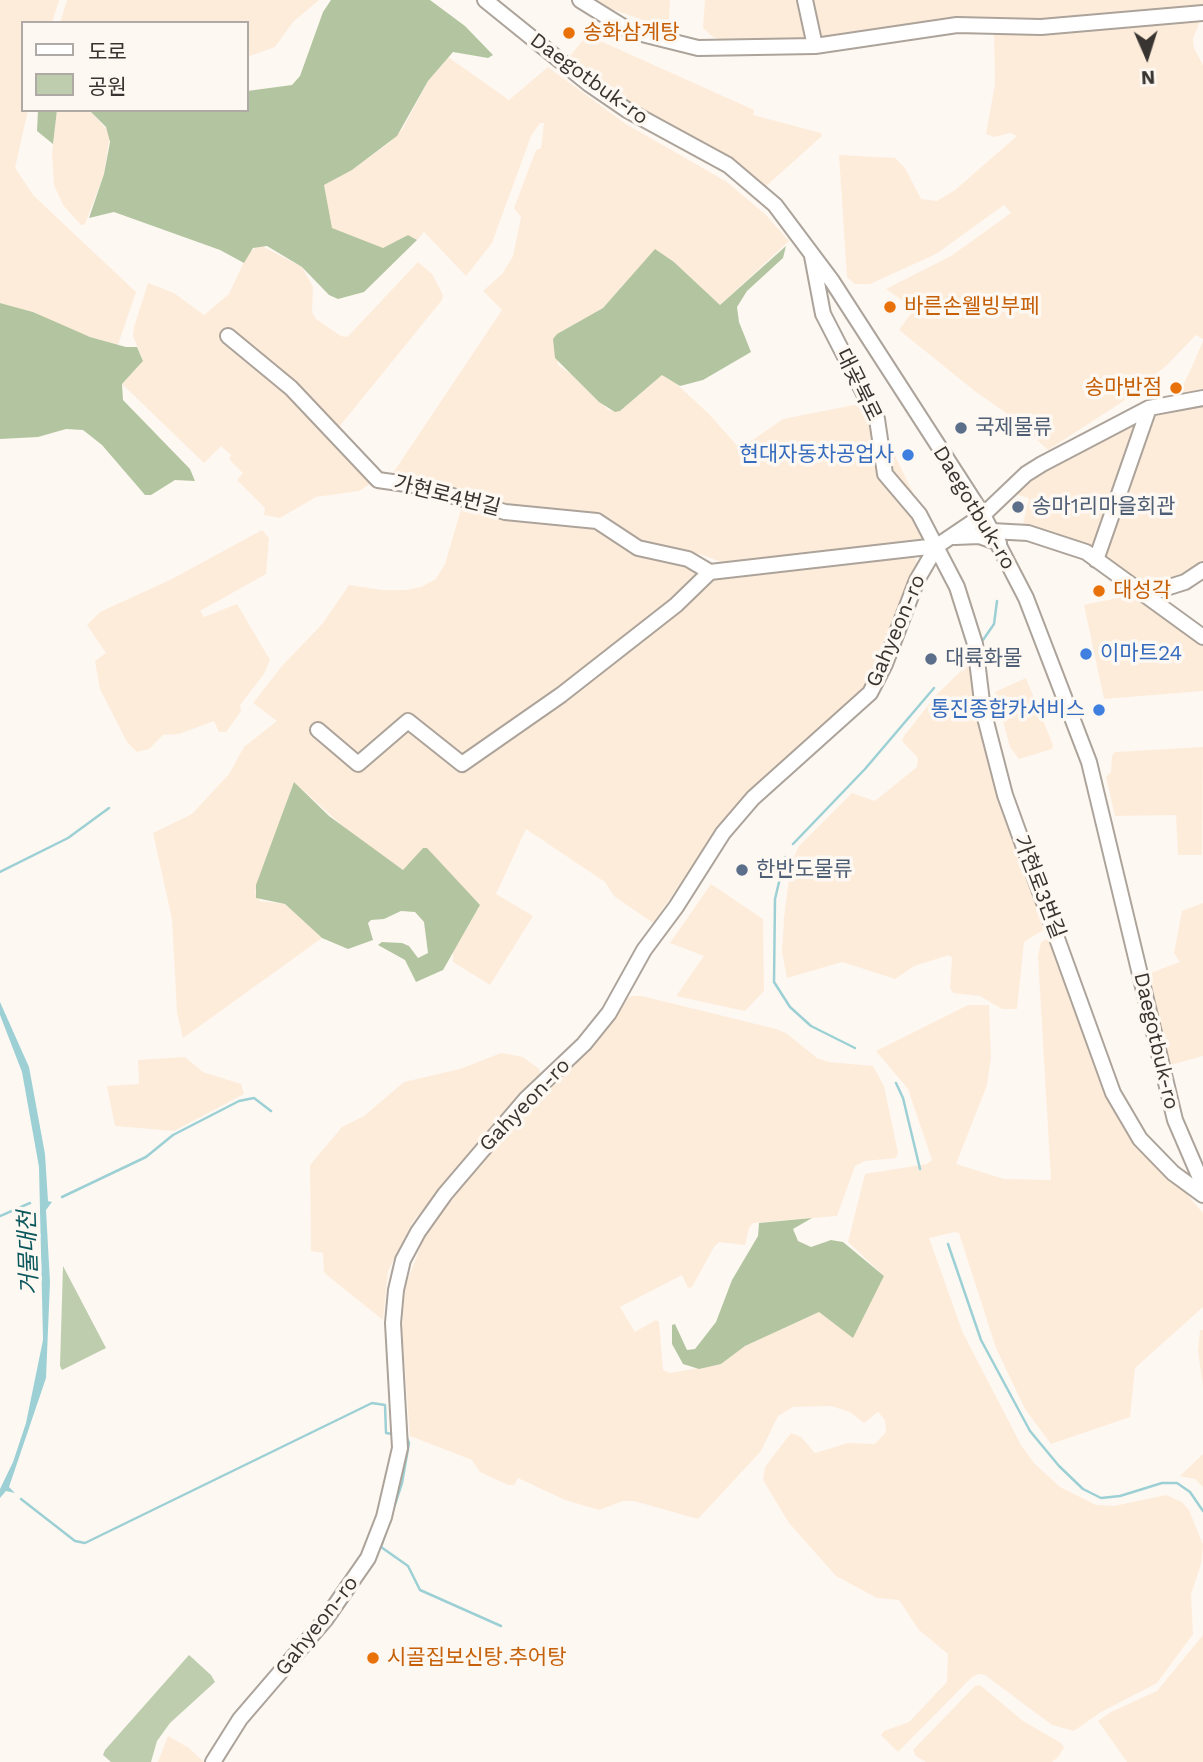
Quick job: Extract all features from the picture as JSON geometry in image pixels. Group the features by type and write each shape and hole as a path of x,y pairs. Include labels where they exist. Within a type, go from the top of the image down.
{"street":[{"name":"Daegotbuk-ro","path":"485,0 573,71 627,110 728,165 775,205 812,251 983,515 1026,598 1089,762 1175,1120 1203,1185"},
{"path":"580,0 630,32 680,45 815,46 957,25 1041,27 1203,13"},
{"path":"805,0 815,46"},
{"name":"대곶북로","path":"812,251 823,314 877,419 885,474 919,514 937,546"},
{"name":"가현로4번길","path":"228,336 291,388 379,480 420,486 505,512 597,521 638,548 688,559 710,572"},
{"name":"Gahyeon-ro","path":"213,1762 240,1719 339,1602 372,1548 391,1493 400,1448 393,1323 396,1290 403,1260 418,1232 494,1135 526,1099 584,1044 609,1013 644,950 740,813 753,798 870,693 885,664 916,580 937,546 983,515 1026,474 1042,464 1149,408 1203,398"},
{"path":"1096,561 1149,408"},
{"path":"950,537 962,521 967,491"},
{"path":"950,537 995,537 1028,533 1086,552 1203,637"},
{"path":"318,730 358,764 408,721 462,764 561,695 676,605 710,572 937,546"},
{"name":"가현로3번길","path":"937,546 957,587 975,644 983,710 1005,795 1070,967 1103,1069 1126,1118 1140,1139 1173,1173 1203,1195"},
{"path":"1147,594 1185,582 1203,570"}],"shaded area":[{"path":"0,0 59,0 53,21 21,21 21,112 28,112 15,168 34,196 136,292 118,345 77,333 33,312 0,303"},
{"path":"67,0 319,0 293,22 275,47 248,57 248,21 61,21"},
{"path":"588,0 670,0 669,22 665,25 651,23 606,7 602,10"},
{"path":"705,0 801,0 807,40 724,41 713,37 703,28"},
{"path":"809,0 1203,0 1203,6 824,39 818,35"},
{"path":"1202,16 1193,39 1194,48 1203,65 1203,339 1196,335 1167,365 1122,402 1048,450 1016,420 976,392 899,330 914,309 886,289 951,256 1011,213 1004,205 936,254 870,284 855,284 847,277 839,155 895,158 905,168 921,199 937,201 955,190 1017,136 1010,133 994,137 986,134 995,84 994,31"},
{"path":"587,35 754,110 753,115 821,133 822,136 765,187 626,104 567,60"},
{"path":"448,57 509,100 548,67 626,124 727,182 766,215 789,241 720,305 674,262 655,250 603,308 557,334 558,365 581,381 608,410 620,411 662,375 667,375 709,414 740,449 783,419 864,403 884,433 918,503 926,539 920,543 724,563 700,554 642,544 613,527 506,507 391,476 502,310 483,291 502,274 513,256 521,217 514,208 536,150 541,148 544,123 540,123 531,136 492,243 466,276 424,232 417,240 408,235 383,249 331,228 324,185 352,170 389,143 403,128 428,81"},
{"path":"57,112 91,112 110,133 104,174 85,224 81,225 63,205 54,185 52,153"},
{"path":"260,245 302,267 313,287 312,312 316,319 341,336 347,337 418,262 432,274 443,295 442,300 331,437 370,484 359,491 316,497 280,518 264,515 265,508 237,480 243,473 221,446 204,463 122,384 143,361 133,336 148,283 174,293 204,315 229,294 248,253"},
{"path":"1203,341 1203,394 1178,395 1190,371"},
{"path":"1203,401 1203,566 1147,590 1100,557 1152,411"},
{"path":"1139,421 1094,550 1023,524 1029,498 1014,494 1028,477"},
{"path":"462,506 587,523 624,549 686,565 703,575 913,554 917,563 876,669 862,692 730,812 653,923 614,896 605,882 526,829 496,894 533,916 490,985 453,962 453,952 480,905 423,848 404,871 347,830 294,782 255,893 260,901 285,904 322,938 183,1038 177,1013 172,919 153,833 192,814 229,774 244,747 277,721 253,703 282,666 323,623 349,585 406,590 421,587 436,579 445,564"},
{"path":"262,530 269,538 266,574 200,611 204,617 237,604 270,660 264,674 240,705 241,711 226,732 219,732 214,721 179,734 163,735 149,749 137,752 127,742 100,689 95,661 106,653 87,625 100,612 172,579"},
{"path":"1142,595 1203,640 1203,691 1104,699 1084,605"},
{"path":"966,666 973,671 1048,927 1024,942 1017,1009 1002,1009 980,996 954,993 950,989 952,958 949,955 914,966 895,979 842,962 787,978 782,952 784,918 791,863 799,846 852,793 875,801 917,767 918,758 902,741 904,736 937,694"},
{"path":"1026,678 1053,745 1052,749 1019,759 1010,747 995,692"},
{"path":"1203,747 1202,855 1178,855 1176,815 1115,816 1106,777 1111,772 1112,756 1115,752"},
{"path":"711,884 763,919 764,991 745,1011 676,996 704,956 670,943"},
{"path":"1203,903 1203,1056 1167,1066 1145,975 1180,962 1174,953 1182,911"},
{"path":"1053,936 1097,1064 1179,1185 1203,1213 1203,1307 1135,1368 1130,1417 1051,1444 1025,1409 996,1348 959,1233 929,1238 963,1333 1021,1445 1034,1463 1060,1487 1096,1505 1114,1506 1166,1495 1182,1502 1189,1510 1203,1545 1201,1564 1191,1594 1193,1634 1157,1683 1101,1712 1074,1731 1052,1725 985,1675 979,1674 972,1677 898,1752 881,1735 884,1731 909,1722 947,1682 948,1654 919,1630 899,1600 877,1598 836,1576 789,1523 763,1480 765,1467 791,1433 801,1437 815,1453 848,1443 875,1444 886,1432 885,1420 878,1412 864,1423 850,1412 831,1406 793,1407 778,1416 761,1451 698,1519 634,1501 623,1501 599,1510 565,1500 518,1478 514,1485 508,1485 480,1472 472,1460 410,1436 402,1330 405,1287 425,1235 478,1166 523,1115 586,1054 621,1002 632,996 642,996 776,1029 786,1033 817,1058 829,1062 873,1066 884,1086 898,1153 896,1158 865,1161 855,1166 837,1216 753,1223 745,1245 719,1242 714,1247 692,1287 688,1288 682,1275 620,1307 635,1332 656,1320 659,1322 663,1370 670,1373 721,1364 745,1346 819,1312 853,1337 884,1276 848,1242 865,1174 927,1164 932,1160 908,1089 876,1051 968,1005 989,1005 991,1057 987,1085 956,1164 1004,1179 1051,1180 1038,956 1041,942"},
{"path":"501,1053 523,1057 539,1069 541,1074 479,1142 412,1223 388,1271 383,1320 324,1272 323,1253 311,1251 310,1165 342,1127 364,1116 404,1082 460,1069"},
{"path":"185,1057 203,1072 241,1084 244,1094 174,1131 115,1126 107,1086 139,1084 138,1060"},
{"path":"1200,1330 1203,1330 1203,1386 1198,1351"},
{"path":"1203,1454 1203,1487 1195,1479 1180,1476"},
{"path":"1203,1635 1203,1762 1127,1762 1098,1721 1111,1712 1157,1691"},
{"path":"980,1685 1023,1721 1061,1743 1064,1747 1059,1756 1052,1762 926,1762 916,1756 913,1750 975,1686"},
{"path":"168,1736 189,1748 204,1762 158,1762"}],"green space":[{"path":"331,0 430,0 465,26 493,55 488,58 453,52 428,81 397,136 352,170 324,185 332,228 383,248 408,235 417,240 364,292 338,299 329,295 302,267 267,246 253,248 244,263 220,250 114,212 89,218 104,174 110,142 106,127 91,112 248,112 248,91 292,85 300,76 323,12"},
{"path":"38,112 57,112 53,144 37,131"},
{"path":"786,246 783,258 747,291 737,307 739,322 751,352 703,380 680,386 662,375 620,411 615,412 599,402 555,358 553,339 557,334 603,308 655,249 674,262 720,305"},
{"path":"0,303 33,312 90,337 126,347 137,347 143,361 122,384 123,400 190,469 195,481 175,480 151,495 145,495 102,445 83,430 66,429 38,437 0,439"},
{"path":"294,782 329,816 403,870 423,848 427,848 480,905 443,970 416,982 405,960 378,945 382,942 402,943 409,946 418,958 428,953 424,922 415,912 401,911 384,919 371,920 368,923 373,940 348,949 322,938 285,904 256,898 256,885"},
{"path":"812,1218 793,1229 798,1241 811,1247 831,1240 843,1242 884,1276 853,1338 819,1312 745,1346 721,1364 699,1369 683,1364 672,1344 672,1325 675,1324 687,1350 695,1349 716,1322 732,1280 758,1236 759,1223"},
{"path":"63,1266 106,1348 62,1370 60,1366"},
{"path":"189,1655 215,1682 170,1723 157,1741 151,1762 111,1762 103,1755 105,1750"}],"water":[{"path":"0,1002 29,1067 45,1154 48,1201 52,1202 46,1210 50,1282 46,1378 9,1487 15,1493 6,1491 0,1498 0,1489 13,1462 26,1423 43,1340 39,1167 22,1072 0,1015"}],"waterway":[{"path":"983,640 994,624 997,601"},
{"path":"793,844 865,769 934,688"},
{"path":"0,872 68,838 109,808"},
{"path":"785,857 775,899 774,982 790,1007 811,1026 855,1048"},
{"path":"896,1083 903,1098 920,1169"},
{"path":"62,1197 146,1157 173,1135 239,1101 254,1098 271,1111"},
{"name":"거물대천","path":"0,1216 30,1203"},
{"path":"948,1244 981,1340 1030,1431 1059,1466 1083,1489 1101,1498 1120,1496 1162,1483 1177,1483 1190,1492 1203,1511"},
{"path":"21,1499 75,1541 85,1543 372,1403 385,1405 386,1433 392,1434"},
{"path":"406,1436 409,1443 402,1483 381,1547 408,1566 420,1590 501,1626"}],"place":[{"name":"송화삼계탕","path":"569,33"},
{"name":"바른손웰빙부페","path":"890,307"},
{"name":"송마반점","path":"1176,388"},
{"name":"국제물류","path":"961,428"},
{"name":"현대자동차공업사","path":"908,455"},
{"name":"송마1리마을회관","path":"1018,507"},
{"name":"대성각","path":"1099,591"},
{"name":"이마트24","path":"1086,654"},
{"name":"대륙화물","path":"931,659"},
{"name":"통진종합카서비스","path":"1099,710"},
{"name":"한반도물류","path":"742,870"},
{"name":"시골집보신탕.추어탕","path":"373,1658"}]}
